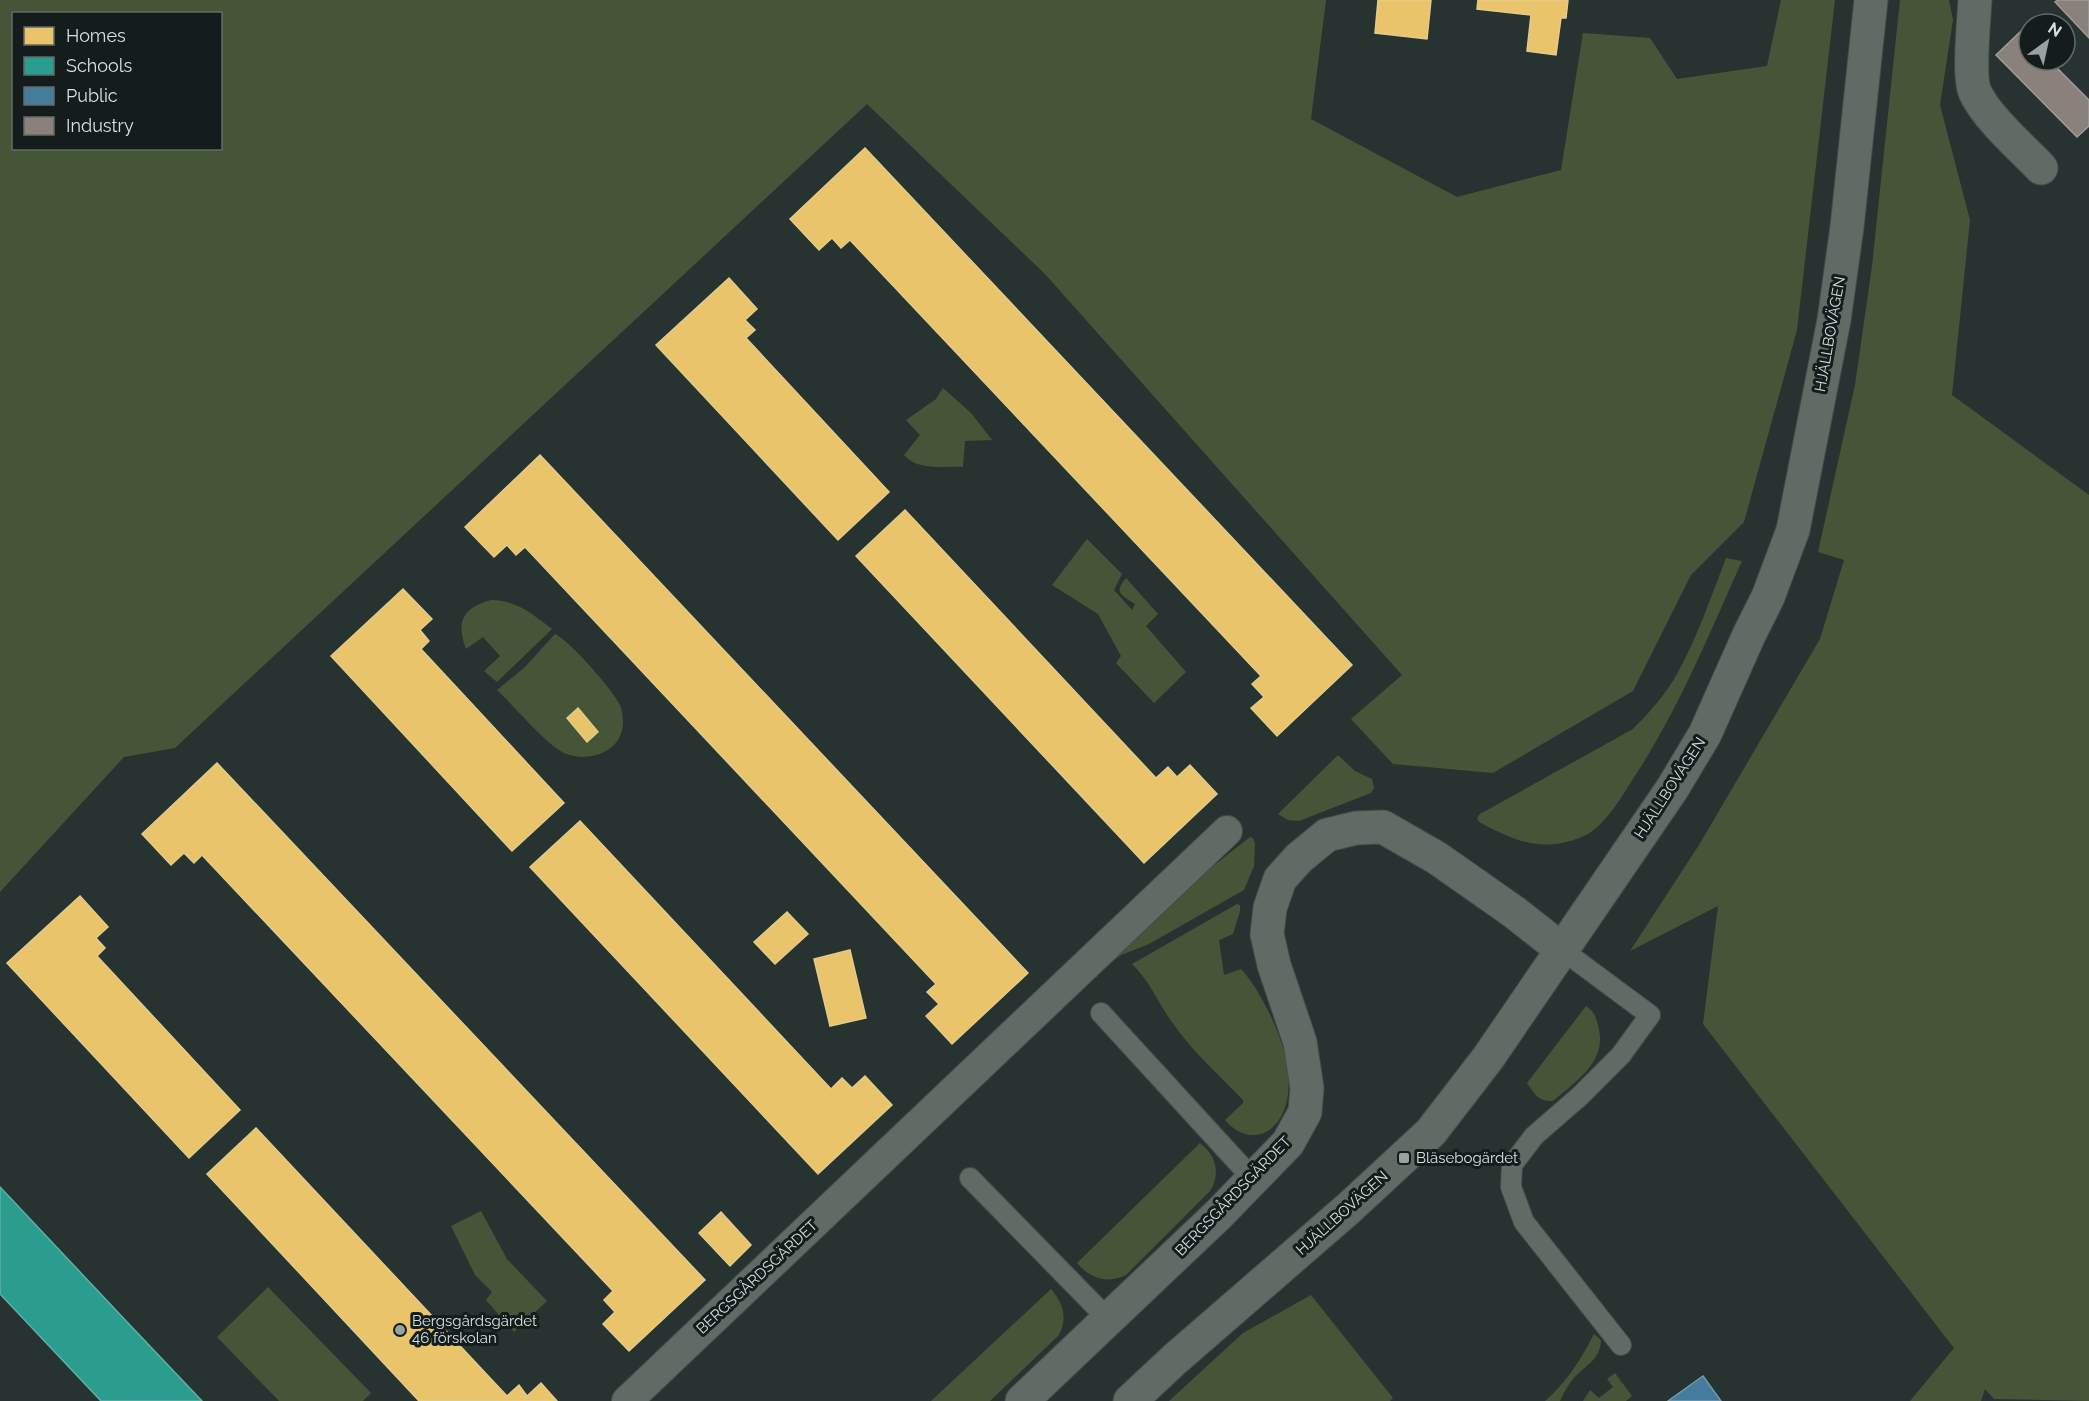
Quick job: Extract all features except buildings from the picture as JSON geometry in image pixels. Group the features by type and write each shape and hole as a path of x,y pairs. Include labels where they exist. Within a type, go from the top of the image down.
{"street":[{"name":"HJÄLLBOVÄGEN","path":"1130,1401 1349,1208 1431,1132 1488,1058 1672,789 1705,734 1768,597 1793,530 1834,320 1847,227 1871,0"},
{"path":"1975,0 1972,51 1974,90 1987,110 2041,168"},
{"name":"BERGSGÅRDSGÄRDET","path":"1022,1401 1219,1214 1288,1143 1305,1112 1307,1088 1300,1041 1274,965 1268,934 1270,908 1280,879 1299,858 1327,835 1356,828 1383,827 1437,858 1514,912 1561,950"},
{"name":"BERGSGÅRDSGÄRDET","path":"627,1401 1227,831"}],"lane":[{"path":"1561,950 1650,1014 1621,1055 1580,1096 1534,1136 1512,1165 1511,1187 1524,1222 1621,1345"},
{"path":"1101,1013 1253,1179"},
{"path":"970,1178 1108,1319"}],"green space":[{"path":"0,0 1326,0 1311,119 1457,197 1561,170 1583,33 1650,38 1677,79 1767,66 1781,0 1835,0 1797,330 1744,522 1691,575 1633,691 1493,773 1393,764 1351,719 1402,675 1045,274 867,104 175,748 124,757 0,892"},
{"path":"1900,0 1949,0 1953,20 1940,105 1970,220 1952,395 2089,495 2089,1401 1994,1399 1985,1389 1981,1401 1910,1401 1954,1348 1703,1024 1718,906 1630,951 1699,845 1820,639 1844,560 1818,552 1855,385 1872,266"},
{"path":"943,388 971,413 992,440 965,441 963,467 923,466 904,455 920,435 906,420 936,399"},
{"path":"1087,539 1122,574 1114,590 1132,610 1135,604 1123,596 1120,590 1126,578 1158,614 1146,626 1186,672 1154,703 1116,663 1121,656 1098,614 1052,585"},
{"path":"1726,558 1742,561 1691,674 1648,756 1603,822 1591,832 1570,841 1558,844 1534,844 1512,838 1479,822 1477,818 1480,814 1633,729 1657,703 1677,674 1691,646"},
{"path":"491,600 517,605 552,629 497,682 484,671 500,656 483,637 466,649 462,631 464,617 468,612 473,607"},
{"path":"555,634 590,666 621,707 623,723 621,734 615,743 598,755 576,756 556,748 497,690 525,667"},
{"path":"1338,755 1355,771 1372,779 1374,788 1371,793 1299,821 1288,820 1278,814"},
{"path":"1250,837 1253,838 1255,844 1254,866 1244,890 1149,944 1121,955 1099,972 1097,978 1092,971 1101,954"},
{"path":"1237,904 1240,905 1240,911 1233,934 1219,940 1224,975 1241,969 1249,978 1278,1032 1288,1076 1288,1096 1282,1115 1269,1130 1252,1135 1234,1128 1225,1120 1243,1103 1243,1100 1181,1035 1144,978 1132,964"},
{"path":"1586,1006 1595,1016 1599,1030 1600,1042 1593,1062 1579,1079 1553,1101 1540,1098 1527,1083"},
{"path":"1200,1143 1210,1153 1215,1165 1215,1178 1210,1191 1126,1275 1106,1279 1094,1276 1082,1268 1077,1263"},
{"path":"481,1211 507,1259 547,1301 514,1332 486,1300 492,1292 475,1275 451,1226"},
{"path":"268,1287 371,1393 363,1401 279,1401 217,1337"},
{"path":"1051,1289 1063,1311 1062,1329 1059,1335 990,1401 931,1401"},
{"path":"1311,1295 1393,1398 1390,1401 1169,1401 1243,1333"},
{"path":"1594,1334 1601,1340 1595,1358 1573,1379 1560,1401 1545,1401 1573,1370"},
{"path":"1615,1373 1632,1396 1626,1401 1583,1401 1590,1390 1599,1398 1613,1387 1607,1379"}],"place":[{"name":"Bläsebogärdet","path":"1404,1158"},
{"name":"Bergsgårdsgärdet 46 förskolan","path":"400,1330"}]}
